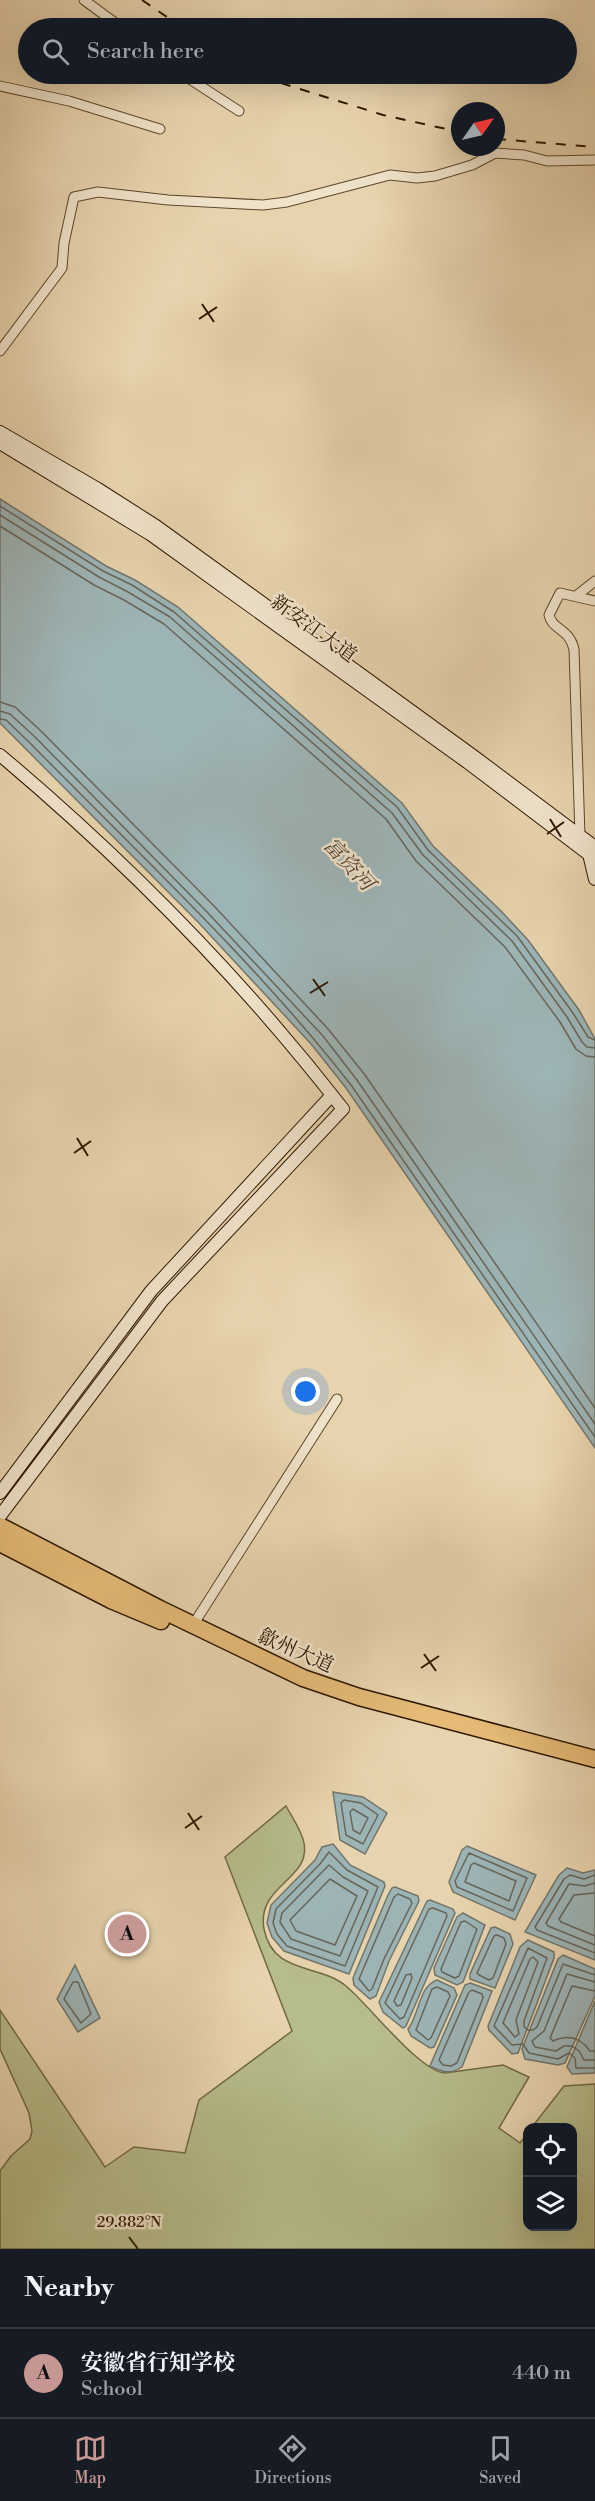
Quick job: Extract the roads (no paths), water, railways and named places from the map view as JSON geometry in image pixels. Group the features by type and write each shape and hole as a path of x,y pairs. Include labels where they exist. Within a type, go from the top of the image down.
{"highway":[{"name":"歙州大道","path":"0,1526 280,1668 326,1687 595,1759"},
{"name":"歙州大道","path":"0,1543 111,1600 165,1623 299,1687 357,1707 595,1769"}],"street":[{"path":"84,0 108,18"},
{"path":"197,84 239,111"},
{"path":"0,86 69,100 160,129"},
{"path":"0,351 62,268 64,243 74,197 98,192 168,200 263,205 287,202 390,175 417,178 435,176 472,165 495,153 524,155 547,161 595,160"},
{"name":"新安江大道","path":"0,432 156,526 456,743 580,836 593,853"},
{"name":"新安江大道","path":"0,443 93,497 150,534 593,853"},
{"path":"576,596 595,581"},
{"path":"580,836 574,648 569,635 552,624 549,615 560,593 595,601"},
{"path":"0,755 81,826 190,932 268,1017 343,1109 162,1300 0,1516"},
{"path":"593,853 595,879"},
{"path":"0,1493 151,1291 332,1095"},
{"path":"193,1625 337,1400"}],"water":[{"name":"富资河","path":"0,499 106,566 135,580 178,607 402,803 433,846 528,940 579,1010 595,1039 595,1448 346,1088 312,1045 198,922 0,723"},
{"path":"333,1792 363,1797 387,1813 365,1854 340,1840"},
{"path":"333,1844 350,1865 384,1882 385,1886 349,1974 284,1951 272,1937 267,1923 271,1905 315,1860 322,1847"},
{"path":"467,1846 536,1875 515,1920 453,1892 449,1882 462,1850"},
{"path":"567,1868 583,1873 595,1870 595,1960 525,1932 559,1875"},
{"path":"395,1887 418,1896 419,1901 389,1961 376,1996 370,1999 354,1985 353,1978 388,1895"},
{"path":"430,1900 453,1909 455,1913 406,2026 403,2028 383,2012 379,2002 427,1901"},
{"path":"463,1913 485,1925 463,1982 457,1985 435,1975 434,1968 457,1917"},
{"path":"495,1927 510,1934 513,1944 495,1988 470,1979 470,1974 491,1928"},
{"path":"528,1940 554,1952 554,1958 518,2053 512,2054 489,2030 488,2026 520,1947"},
{"path":"563,1955 595,1969 595,1996 565,2063 558,2065 525,2059 522,2049 558,1959"},
{"path":"75,1965 100,2018 78,2032 57,1999"},
{"path":"437,1980 454,1988 457,1995 434,2047 430,2048 411,2036 408,2029 426,1988"},
{"path":"470,1983 492,1991 462,2067 450,2072 438,2070 430,2066 465,1985"},
{"path":"595,2001 595,2073 572,2074 567,2067"}],"railway":[{"path":"142,0 168,18"},
{"path":"284,84 383,115 451,130"},
{"path":"505,140 595,147"}],"place":[{"name":"安徽省行知学校","path":"127,1934"}]}
